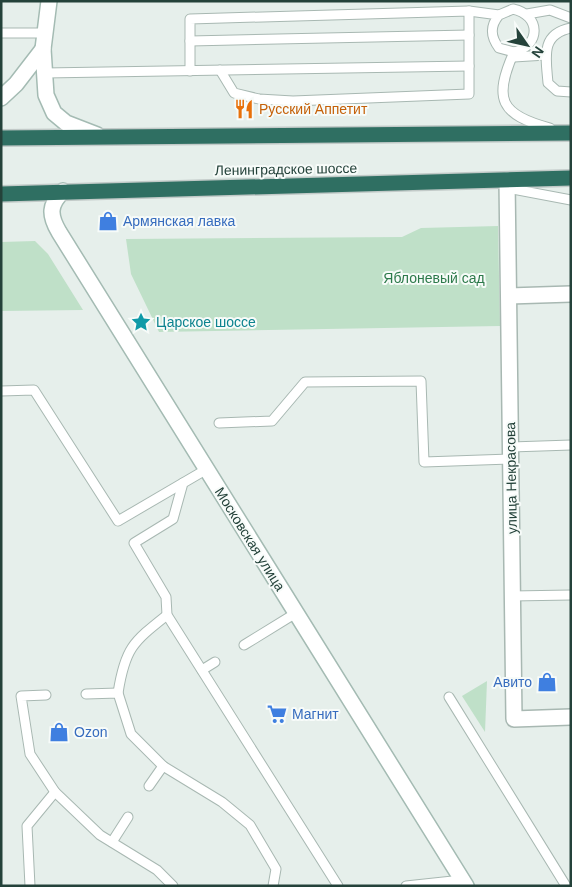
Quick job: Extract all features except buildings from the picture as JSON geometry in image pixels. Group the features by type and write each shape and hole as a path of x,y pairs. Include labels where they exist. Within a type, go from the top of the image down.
{"highway":[{"path":"1,138 570,134"},
{"name":"Ленинградское шоссе","path":"1,194 63,191 507,184 571,178"}],"street":[{"path":"50,1 43,49 46,95 54,113 66,124 80,131 108,138"},
{"path":"1,98 16,84 43,49"},
{"name":"улица Некрасова","path":"507,184 514,719 571,717"},
{"name":"Московская улица","path":"63,191 54,200 51,210 53,221 464,883"},
{"path":"509,296 571,294"}],"lane":[{"path":"190,71 190,19 468,11 499,14 513,9 527,14 550,10 571,18"},
{"path":"220,70 234,93 260,99 293,101 469,94 468,11"},
{"path":"499,14 492,27 492,35 500,48 512,55 546,55"},
{"path":"527,14 534,27 532,41 521,51 512,55 502,79 504,102 511,113 529,122 570,134"},
{"path":"571,28 554,34 547,46 546,55 548,83 557,91 571,92"},
{"path":"1,33 45,33"},
{"path":"190,40 469,35"},
{"path":"46,73 469,66"},
{"path":"507,184 571,200"},
{"path":"219,423 272,421 305,382 421,381 424,462 571,446"},
{"path":"1,391 34,390 118,521 206,469"},
{"path":"183,483 173,519 134,544 166,597 168,615 338,886"},
{"path":"512,596 571,595"},
{"path":"244,645 296,613"},
{"path":"168,615 138,638 122,664 118,693 131,734 162,766 214,797 250,825 276,868 273,886"},
{"path":"202,670 215,662"},
{"path":"86,694 118,693"},
{"path":"46,695 21,696 30,754 55,792 100,835 157,870 173,886"},
{"path":"449,697 566,886"},
{"path":"149,786 162,766"},
{"path":"30,886 27,826 55,792"},
{"path":"112,842 128,817"},
{"path":"406,886 464,883"}],"green space":[{"name":"Яблоневый сад","path":"498,226 500,326 159,332 131,274 126,239 402,237 421,228"},
{"path":"35,241 48,254 83,310 1,311 1,242"},
{"path":"487,681 485,732 462,696"}],"place":[{"name":"Русский Аппетит","path":"244,109"},
{"name":"Армянская лавка","path":"108,221"},
{"name":"Царское шоссе","path":"141,322"},
{"name":"Авито","path":"547,682"},
{"name":"Магнит","path":"277,714"},
{"name":"Ozon","path":"59,732"}]}
